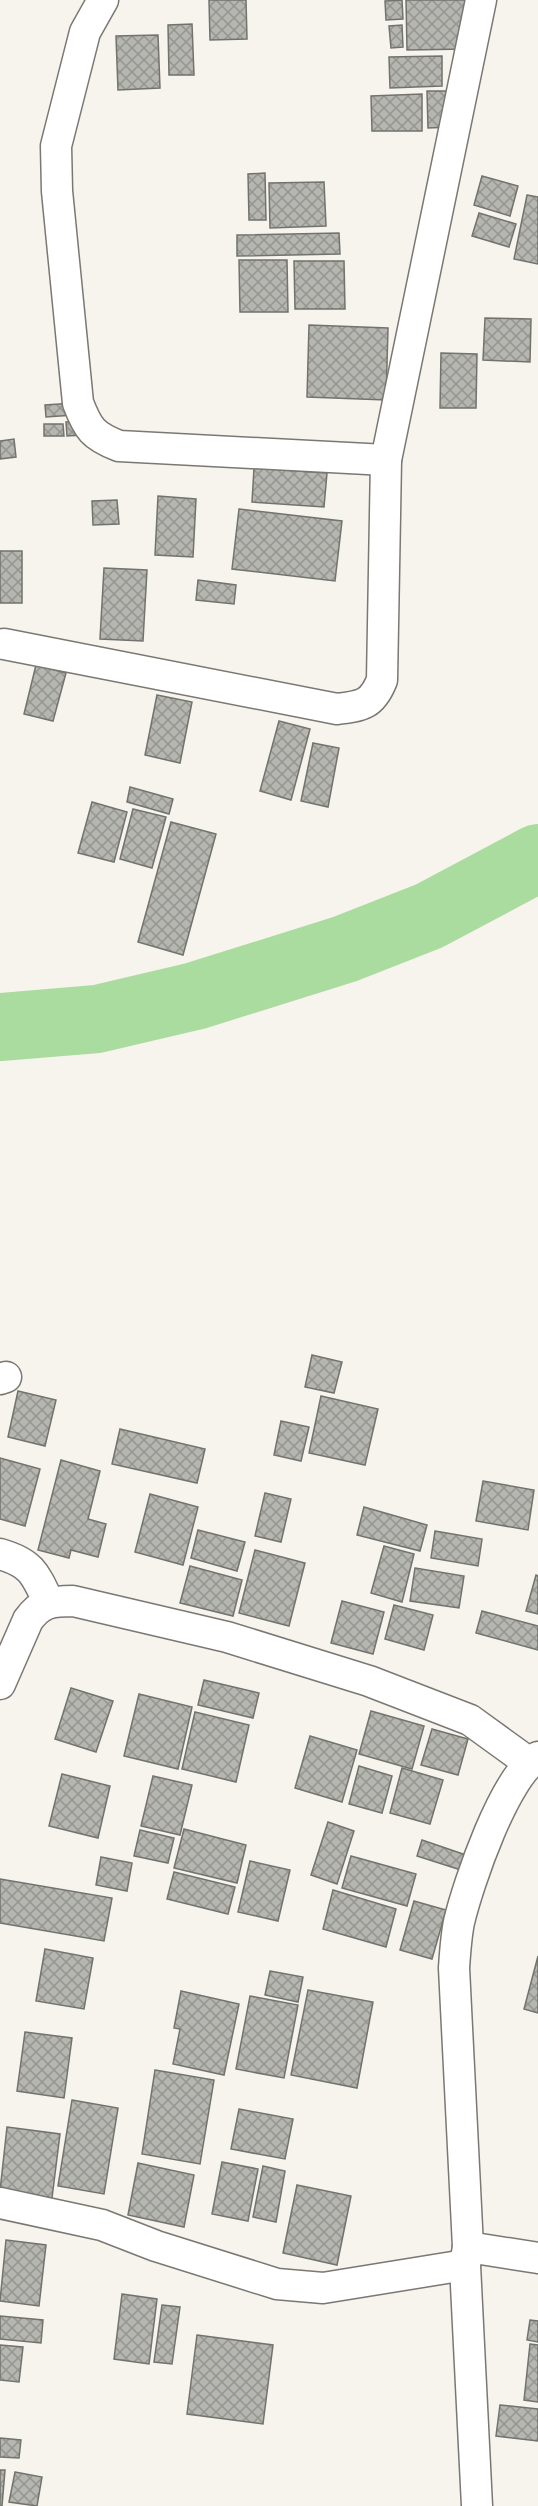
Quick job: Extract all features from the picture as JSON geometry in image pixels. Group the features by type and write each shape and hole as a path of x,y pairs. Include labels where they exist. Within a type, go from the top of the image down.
{"street":[{"path":"103,0 85,32 56,147 57,191 78,403 86,422 98,438 119,446 386,460"},
{"path":"4,644 337,709 359,707 376,696 382,680 386,460 481,0"},
{"path":"0,1554 26,1563 36,1576 48,1601"},
{"path":"0,1684 34,1610 48,1601 73,1601 227,1637 369,1681 470,1720 533,1760 507,1797 472,1874 459,1924 454,1968 477,2506"},
{"path":"0,2203 102,2225 156,2246 277,2284 323,2288 467,2256 538,2258"}],"building":[{"path":"209,0 246,0 247,39 210,40"},
{"path":"402,0 403,19 386,20 385,1"},
{"path":"406,0 466,0 467,49 407,50"},
{"path":"192,24 194,75 169,75 168,25"},
{"path":"402,25 403,47 391,48 389,26"},
{"path":"158,35 160,88 118,90 116,36"},
{"path":"442,56 442,86 390,88 389,57"},
{"path":"427,91 450,91 451,127 428,128"},
{"path":"422,94 422,131 372,131 371,96"},
{"path":"265,173 266,220 249,220 248,174"},
{"path":"482,176 518,186 510,216 474,205"},
{"path":"324,182 326,226 270,228 269,183"},
{"path":"527,195 538,197 538,264 514,259"},
{"path":"479,213 516,224 509,247 472,236"},
{"path":"339,233 340,254 237,256 237,235"},
{"path":"239,260 287,260 288,312 240,312"},
{"path":"294,261 344,261 345,309 295,309"},
{"path":"485,318 531,319 530,362 483,360"},
{"path":"309,325 388,328 386,400 307,397"},
{"path":"441,353 477,354 476,408 440,408"},
{"path":"74,403 74,415 46,417 45,405"},
{"path":"82,421 83,435 67,436 66,422"},
{"path":"44,424 63,424 64,436 44,436"},
{"path":"14,439 16,457 0,459 0,441"},
{"path":"254,468 327,473 324,507 252,502"},
{"path":"158,496 196,499 193,557 155,555"},
{"path":"117,500 119,524 93,525 92,501"},
{"path":"239,509 342,521 335,581 232,569"},
{"path":"0,551 22,551 22,603 0,603"},
{"path":"104,568 147,570 143,641 100,639"},
{"path":"198,580 236,585 234,604 196,600"},
{"path":"36,665 66,673 53,721 24,714"},
{"path":"157,695 192,702 180,763 145,755"},
{"path":"279,721 310,729 291,800 260,791"},
{"path":"313,743 339,748 328,807 301,801"},
{"path":"130,787 173,799 169,814 127,802"},
{"path":"92,802 127,812 114,862 78,853"},
{"path":"133,809 166,817 152,868 120,859"},
{"path":"171,822 216,834 183,955 138,942"},
{"path":"312,1355 342,1362 334,1393 305,1387"},
{"path":"18,1391 56,1400 45,1446 8,1437"},
{"path":"321,1396 378,1409 365,1465 309,1453"},
{"path":"281,1421 309,1427 301,1461 274,1455"},
{"path":"120,1429 205,1449 197,1483 112,1464"},
{"path":"0,1458 40,1469 25,1526 0,1519"},
{"path":"61,1460 100,1471 88,1519 106,1524 98,1557 71,1550 69,1558 38,1550"},
{"path":"483,1481 534,1490 528,1530 476,1521"},
{"path":"265,1493 291,1499 281,1542 255,1536"},
{"path":"150,1494 198,1507 183,1565 135,1552"},
{"path":"364,1507 427,1525 420,1551 357,1535"},
{"path":"198,1530 245,1542 237,1571 191,1558"},
{"path":"435,1531 482,1539 478,1566 431,1558"},
{"path":"384,1546 414,1554 402,1602 371,1593"},
{"path":"255,1550 305,1563 289,1626 239,1613"},
{"path":"190,1566 242,1580 233,1616 180,1603"},
{"path":"415,1568 464,1576 459,1608 410,1601"},
{"path":"536,1575 538,1576 538,1614 526,1611"},
{"path":"342,1601 384,1612 373,1654 331,1643"},
{"path":"394,1605 433,1615 424,1650 385,1639"},
{"path":"482,1611 538,1626 538,1650 476,1633"},
{"path":"204,1680 259,1693 253,1718 198,1705"},
{"path":"71,1688 113,1701 96,1752 55,1739"},
{"path":"139,1694 192,1707 178,1769 124,1756"},
{"path":"371,1711 424,1726 412,1769 359,1754"},
{"path":"195,1712 249,1725 236,1782 182,1769"},
{"path":"432,1729 468,1739 458,1775 421,1765"},
{"path":"310,1736 357,1750 342,1802 295,1788"},
{"path":"359,1766 392,1776 382,1813 349,1804"},
{"path":"402,1768 443,1780 430,1824 390,1813"},
{"path":"62,1774 110,1786 98,1838 49,1826"},
{"path":"153,1776 192,1785 180,1835 141,1826"},
{"path":"328,1822 354,1831 337,1884 311,1875"},
{"path":"184,1829 246,1845 237,1883 174,1868"},
{"path":"140,1830 174,1838 168,1863 134,1856"},
{"path":"422,1840 466,1855 461,1870 417,1856"},
{"path":"351,1856 416,1874 407,1906 342,1888"},
{"path":"101,1857 132,1863 127,1891 96,1885"},
{"path":"250,1861 290,1870 278,1921 238,1912"},
{"path":"174,1872 235,1887 228,1914 167,1899"},
{"path":"0,1879 112,1898 104,1941 0,1923"},
{"path":"333,1890 396,1909 386,1947 323,1929"},
{"path":"414,1901 446,1910 432,1959 400,1950"},
{"path":"45,1949 93,1958 84,2009 36,2001"},
{"path":"538,1956 538,2013 524,2009"},
{"path":"270,1971 303,1977 298,2002 265,1995"},
{"path":"308,1990 373,2002 357,2088 291,2075"},
{"path":"181,1991 239,2004 224,2075 173,2064 180,2029 174,2028"},
{"path":"250,1996 298,2005 284,2078 236,2069"},
{"path":"25,2032 72,2038 64,2098 17,2091"},
{"path":"155,2070 214,2080 200,2164 142,2154"},
{"path":"72,2100 118,2108 104,2194 58,2186"},
{"path":"239,2109 293,2119 285,2159 231,2149"},
{"path":"7,2127 60,2134 52,2198 0,2191"},
{"path":"222,2162 258,2169 248,2221 212,2214"},
{"path":"138,2163 194,2175 184,2227 128,2215"},
{"path":"263,2166 285,2171 276,2222 253,2217"},
{"path":"297,2185 351,2196 337,2265 283,2253"},
{"path":"6,2240 46,2245 39,2306 0,2301"},
{"path":"122,2294 157,2299 149,2364 114,2359"},
{"path":"162,2305 180,2307 172,2364 154,2362"},
{"path":"0,2316 43,2320 41,2343 0,2339"},
{"path":"530,2320 538,2321 538,2342 527,2340"},
{"path":"197,2335 273,2345 263,2424 187,2414"},
{"path":"530,2344 538,2345 538,2402 524,2400"},
{"path":"0,2345 23,2347 19,2382 0,2380"},
{"path":"500,2405 538,2409 538,2441 496,2436"},
{"path":"0,2438 21,2440 19,2458 0,2457"},
{"path":"0,2470 5,2470 2,2506 0,2506"},
{"path":"15,2472 42,2477 37,2506 9,2502"}],"waterway":[{"path":"0,1027 97,1019 195,996 345,949 429,916 538,858"}]}
